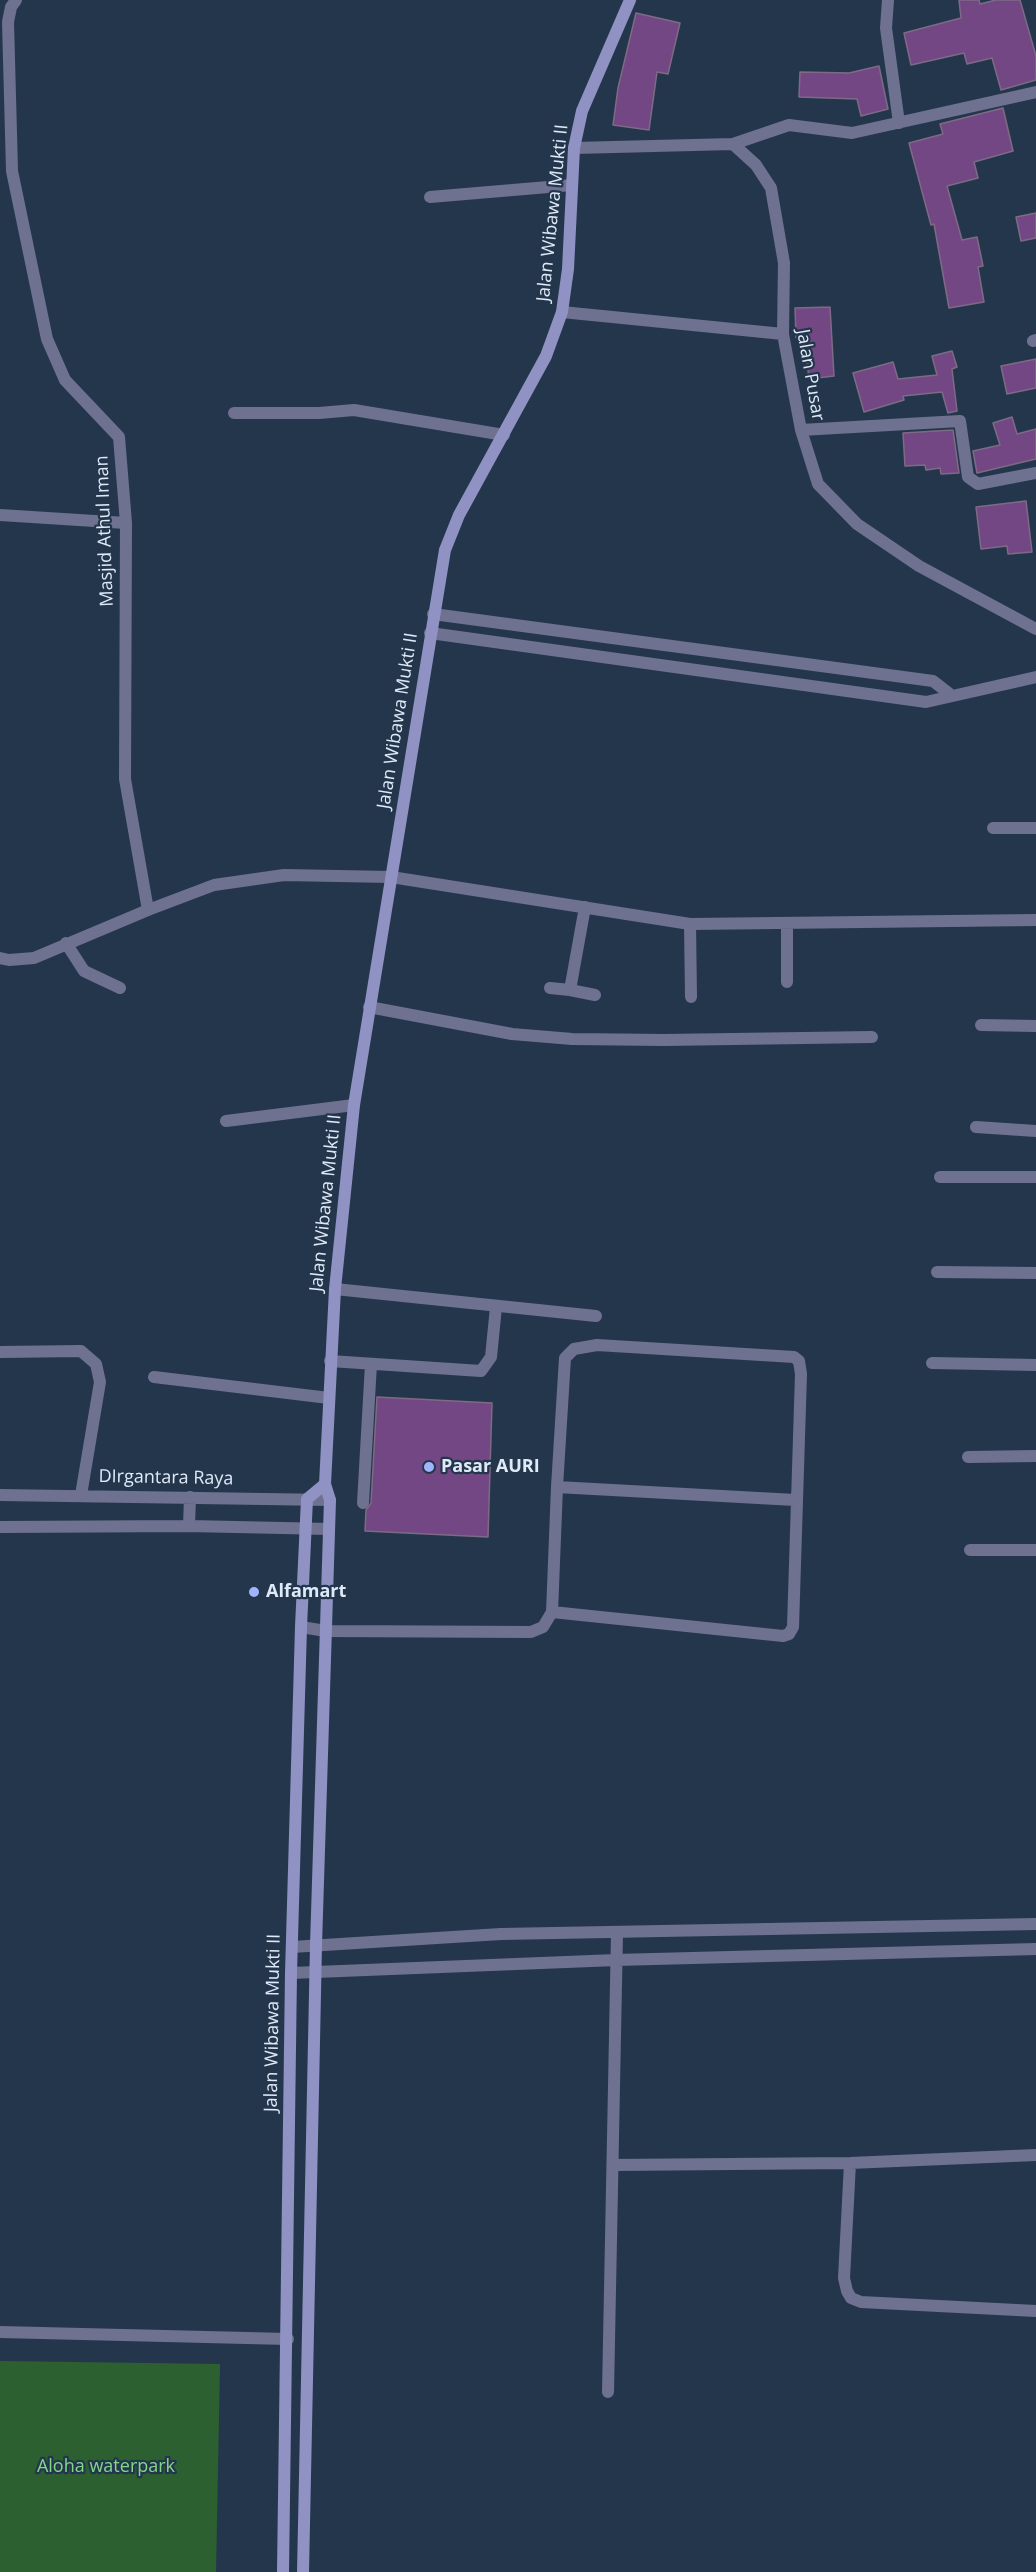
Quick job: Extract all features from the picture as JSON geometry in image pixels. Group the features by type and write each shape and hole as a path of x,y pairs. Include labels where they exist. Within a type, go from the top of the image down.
{"main road":[{"name":"Jalan Wibawa Mukti II","path":"303,2572 316,1945 330,1500 325,1484 335,1290 354,1105 445,550 459,515 546,356 562,312 568,269 574,148 582,111 630,0"},
{"path":"307,1499 325,1484"},
{"name":"Jalan Wibawa Mukti II","path":"283,2572 288,2339 291,1973 307,1499"}],"street":[{"name":"Masjid Athul Iman","path":"16,0 4,22 12,171 47,339 65,380 119,437 126,523 125,778 148,910"},
{"path":"888,0 886,28 898,123"},
{"path":"574,148 733,144 789,124 852,134 1036,92"},
{"name":"Jalan Pusar","path":"733,144 756,165 771,188 784,263 783,334 801,430 818,484 857,524 919,566 1036,629"},
{"path":"430,197 572,184"},
{"path":"562,312 783,334"},
{"path":"234,413 319,413 354,410 504,435"},
{"path":"801,430 960,421 968,477 978,484 1036,473"},
{"path":"0,515 126,523"},
{"path":"433,614 686,646 933,681 951,695"},
{"path":"430,633 926,702 1036,677"},
{"path":"684,668 686,646"},
{"path":"898,698 900,677"},
{"path":"993,828 1036,828"},
{"path":"0,958 9,960 34,958 66,943 214,885 284,875 391,877 690,924 1036,920"},
{"path":"570,990 585,907"},
{"path":"690,924 690,997"},
{"path":"787,924 787,982"},
{"path":"66,943 84,971 120,988"},
{"path":"550,988 595,995"},
{"path":"369,1007 512,1034 572,1039 872,1037"},
{"path":"981,1025 1036,1026"},
{"path":"226,1121 354,1105"},
{"path":"975,1127 1036,1131"},
{"path":"940,1177 1036,1177"},
{"path":"938,1272 1036,1273"},
{"path":"335,1290 596,1316"},
{"path":"330,1361 481,1371 491,1357 496,1307"},
{"path":"301,1627 326,1630 531,1632 543,1628 552,1612 557,1486 566,1358 574,1348 597,1345 794,1358 799,1361 801,1374 795,1500 793,1627 789,1634 783,1636 552,1612"},
{"path":"0,1352 81,1351 96,1364 100,1382 81,1495"},
{"path":"932,1363 1036,1365"},
{"path":"363,1503 371,1364"},
{"path":"154,1377 329,1398"},
{"path":"968,1457 1036,1456"},
{"path":"557,1486 795,1500"},
{"name":"DIrgantara Raya","path":"0,1495 330,1500"},
{"path":"189,1526 190,1497"},
{"path":"0,1527 329,1528"},
{"path":"970,1550 1036,1550"},
{"path":"292,1947 501,1934 1035,1925"},
{"path":"608,2392 616,1933"},
{"path":"291,1973 616,1960 1036,1949"},
{"path":"613,2165 850,2163 1036,2155"},
{"path":"850,2163 844,2278 851,2298 861,2302 1036,2311"},
{"path":"0,2332 288,2339"}],"green space":[{"name":"Aloha waterpark","path":"0,2361 220,2364 216,2572 0,2572"}],"building":[{"path":"959,0 979,0 980,4 996,0 1020,0 1036,56 1036,80 1001,90 992,58 967,64 964,53 911,65 904,33 961,18"},
{"path":"636,13 680,23 668,74 657,72 649,130 613,125 618,88"},
{"path":"879,66 888,109 861,116 857,99 799,97 800,72 849,73"},
{"path":"1003,108 1013,151 974,162 978,178 947,186 962,240 977,237 983,266 978,267 984,302 949,308 934,224 931,225 909,143 943,134 940,124"},
{"path":"1036,213 1036,238 1021,241 1016,217"},
{"path":"830,307 834,376 809,379 804,337 796,338 795,308"},
{"path":"952,351 957,367 952,369 957,411 948,413 942,392 903,396 904,400 864,412 853,373 893,362 898,379 937,375 932,356"},
{"path":"1036,359 1036,388 1007,394 1001,366"},
{"path":"1012,417 1017,434 1036,429 1036,459 977,473 973,451 1000,445 993,423"},
{"path":"953,430 959,473 941,474 940,468 926,470 925,465 905,466 903,433"},
{"path":"1026,501 1032,552 1008,554 1007,546 981,549 976,507"},
{"name":"Pasar AURI","path":"377,1397 492,1403 488,1537 365,1531 366,1510 371,1503"}],"place":[{"name":"Pasar AURI","path":"429,1467"},
{"name":"Alfamart","path":"254,1592"}]}
